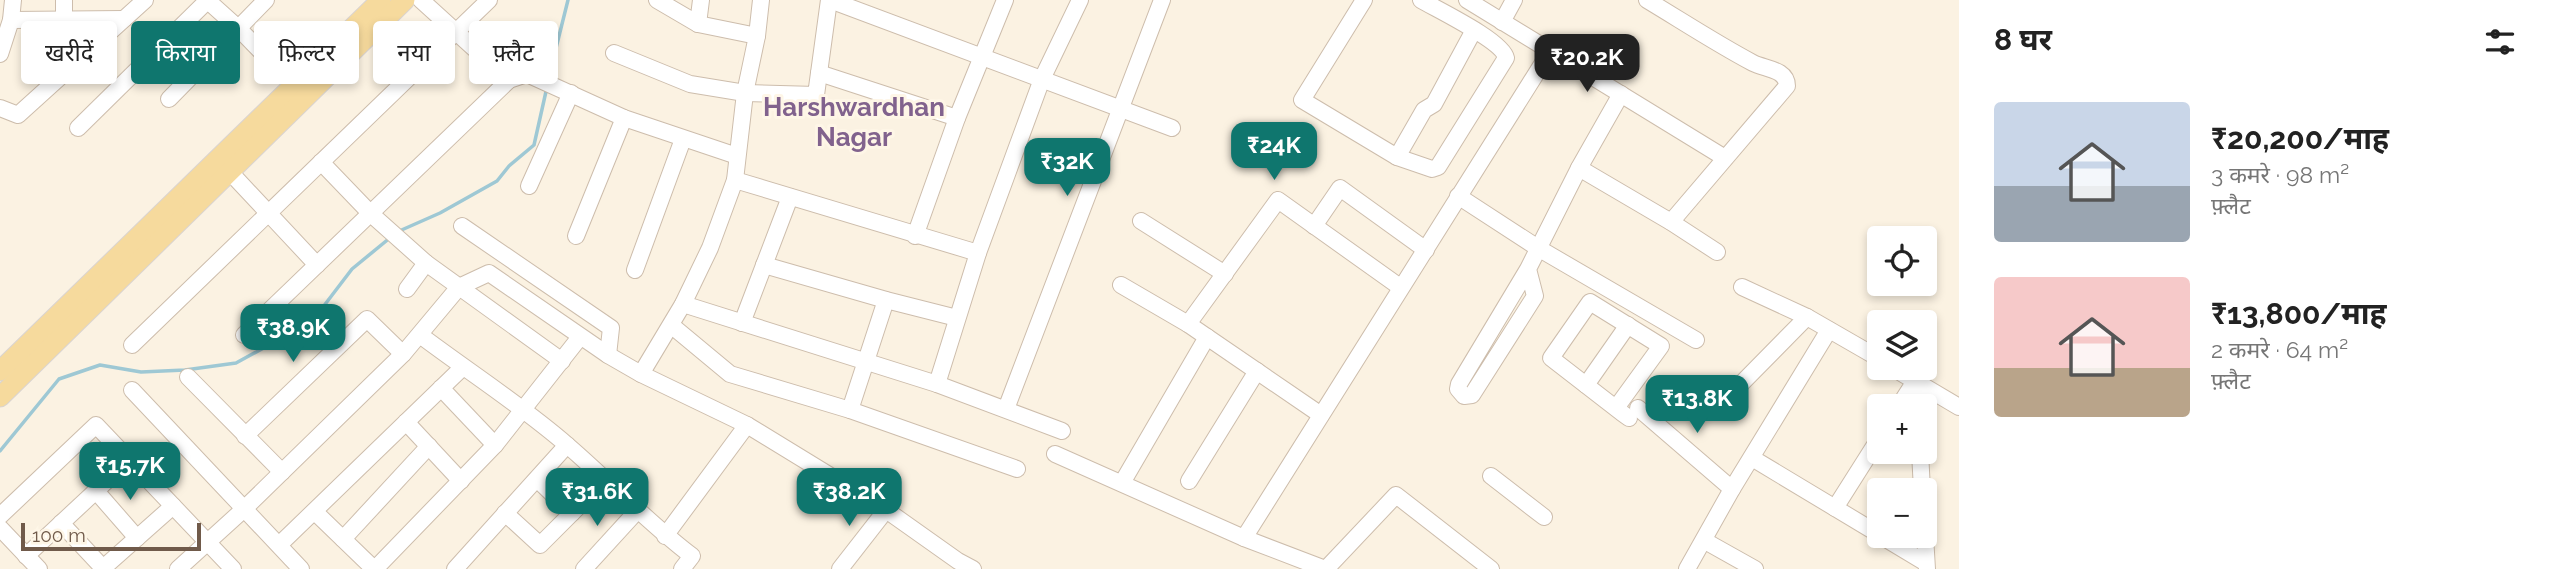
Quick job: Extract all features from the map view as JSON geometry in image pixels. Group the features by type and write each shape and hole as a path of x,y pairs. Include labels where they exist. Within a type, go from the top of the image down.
{"main road":[{"path":"0,371 381,0"},
{"path":"0,397 404,0"}],"street":[{"path":"0,54 11,20 13,0"},
{"path":"64,0 64,20"},
{"path":"0,108 18,115 145,0"},
{"path":"78,128 207,0 230,21"},
{"path":"240,26 266,0"},
{"path":"421,0 443,21"},
{"path":"469,45 455,33 489,0"},
{"path":"657,0 698,24 757,36"},
{"path":"698,24 701,0"},
{"path":"641,374 683,304 710,248 735,180 745,93 757,36 761,0"},
{"path":"614,52 690,84 745,93 816,95 829,0 1172,128"},
{"path":"915,236 957,118 1005,0"},
{"path":"937,384 978,253 1042,79 1080,0"},
{"path":"1006,409 1163,0"},
{"path":"1364,0 1303,100 1397,158 1432,169 1438,167 1506,58 1503,50 1474,30 1421,0"},
{"path":"1467,0 1725,158"},
{"path":"1502,22 1514,0"},
{"path":"1647,0 1755,64 1783,74 1787,80 1787,86 1671,222"},
{"path":"11,20 124,19"},
{"path":"240,30 293,85"},
{"path":"1397,158 1424,110 1434,104 1474,30"},
{"path":"1244,538 1551,50"},
{"path":"819,73 957,118"},
{"path":"169,99 184,84"},
{"path":"132,345 402,84"},
{"path":"244,335 505,84"},
{"path":"550,84 624,118 737,156"},
{"path":"529,187 568,92"},
{"path":"1528,269 1535,296 1472,395 1464,396 1458,389 1459,384 1528,269 1578,169 1620,94"},
{"path":"576,236 624,118"},
{"path":"635,270 683,139"},
{"path":"321,162 370,214 426,263 562,361"},
{"path":"1578,169 1671,222 1717,252"},
{"path":"229,171 317,265"},
{"path":"735,180 978,253"},
{"path":"1314,226 1340,188 1426,250"},
{"path":"742,323 790,197"},
{"path":"1458,197 1538,248 1696,340"},
{"path":"1188,324 1278,200 1400,287"},
{"path":"1141,221 1225,274"},
{"path":"462,226 611,328 608,355"},
{"path":"407,289 426,263"},
{"path":"764,265 957,318"},
{"path":"178,569 244,509 403,354 459,287 489,273 608,355 641,374 747,425 886,510 973,569"},
{"path":"1121,285 1188,324 1321,415"},
{"path":"1742,287 1807,317 1867,352"},
{"path":"850,410 886,300"},
{"path":"1628,411 1661,346 1590,302 1551,358 1586,385 1628,411 1732,489"},
{"path":"683,304 937,384 1062,431"},
{"path":"1736,389 1807,317"},
{"path":"245,436 367,319 403,354"},
{"path":"671,325 730,373 850,410 1017,469"},
{"path":"1586,385 1628,325"},
{"path":"1687,569 1732,489 1829,330"},
{"path":"420,335 524,410 567,445 665,536 692,556 682,569"},
{"path":"315,512 374,569 495,445 580,337"},
{"path":"1122,483 1207,337"},
{"path":"279,545 463,367"},
{"path":"1189,481 1258,371"},
{"path":"188,377 282,472"},
{"path":"1907,394 1915,381"},
{"path":"1915,381 1916,394"},
{"path":"1915,381 1959,407"},
{"path":"441,388 495,445"},
{"path":"132,390 301,569"},
{"path":"406,422 461,481"},
{"path":"0,516 96,425 233,569"},
{"path":"665,536 747,425"},
{"path":"455,569 567,445"},
{"path":"343,539 429,446"},
{"path":"1055,454 1244,538 1325,569 1396,495 1490,569"},
{"path":"1752,458 1867,527"},
{"path":"1835,508 1867,458"},
{"path":"26,556 129,460"},
{"path":"1491,476 1544,517"},
{"path":"537,479 572,513"},
{"path":"505,513 540,545 605,480"},
{"path":"96,491 137,538"},
{"path":"61,523 102,568 173,506"},
{"path":"840,569 886,510"},
{"path":"584,569 637,511"},
{"path":"0,528 38,569"},
{"path":"1705,541 1755,569"},
{"path":"1900,548 1927,566"},
{"path":"1926,548 1927,566"}],"waterway":[{"path":"558,40 568,0"},
{"path":"397,232 440,213 497,181 509,166 534,145 547,87"},
{"path":"0,451 59,379 100,365 141,372 185,370 236,363 280,339 323,307 352,269 391,237"}],"district":[{"name":"Harshwardhan Nagar","path":"854,122"}]}
